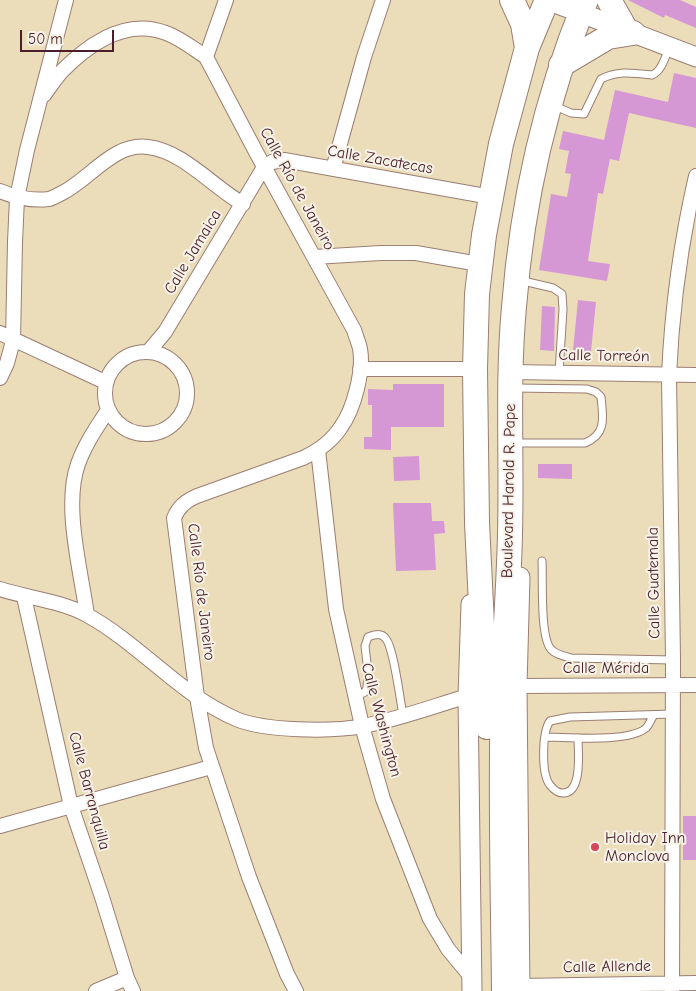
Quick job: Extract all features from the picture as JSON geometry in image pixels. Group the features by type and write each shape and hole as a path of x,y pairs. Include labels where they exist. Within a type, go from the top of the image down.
{"highway":[{"path":"512,0 523,24 527,48"},
{"name":"Boulevard Harold R. Pape","path":"514,989 495,759 486,694 477,524 475,369 477,294 479,264 501,144 527,48 547,0"},
{"path":"561,65 608,37 630,32 609,0"},
{"name":"Boulevard Harold R. Pape","path":"478,987 495,759 503,694 510,532 510,380 516,280 529,200 550,103 561,65 583,6"}],"street":[{"path":"0,378 7,363 13,341 14,242 17,198 27,150 66,0"},
{"path":"40,102 62,71 82,53 107,36 126,29 148,28 167,33 206,57 226,0"},
{"path":"333,169 364,57 383,0"},
{"path":"547,0 583,6 630,32 696,57"},
{"name":"Calle Río de Janeiro","path":"206,57 354,330 360,350 360,370 351,406 342,427 318,450 303,458 197,496 185,502 177,509 174,518 197,697 211,768 249,877 287,974 296,991"},
{"path":"0,191 17,198 50,199 71,189 115,154 130,148 148,146 170,153 243,204"},
{"name":"Calle Zacatecas","path":"264,167 272,162 284,160 491,197"},
{"name":"Calle Jamaica","path":"149,351 166,332 264,167"},
{"name":"Calle Guatemala","path":"672,987 673,714 669,374 671,329 681,252 696,176"},
{"path":"314,257 381,252 416,253 479,264"},
{"path":"0,333 13,341 105,382"},
{"path":"149,351 162,354 182,372 186,384 187,397 183,410 176,421 165,429 139,434 126,429 116,421 108,410 105,401 105,382 111,369 121,359 134,353 149,351"},
{"path":"360,370 475,369"},
{"name":"Calle Torreón","path":"510,380 559,373 696,375"},
{"path":"86,615 72,510 73,486 78,464 89,440 108,410"},
{"name":"Calle Washington","path":"318,450 336,609 362,726 383,799 430,919 448,949 478,987"},
{"path":"477,524 473,552 468,696 478,987"},
{"path":"510,532 519,558 520,575 514,989"},
{"path":"0,589 65,607 86,615 125,640 197,697 236,719 260,726 294,729 362,726 468,696"},
{"name":"Calle Barranquilla","path":"24,597 72,806 130,985"},
{"name":"Calle Mérida","path":"517,686 696,685"},
{"path":"0,826 211,768"},
{"name":"Calle Allende","path":"514,989 672,987 696,983"},
{"path":"96,991 130,985"}],"lane":[{"path":"550,103 571,113 584,114 601,79 616,73 625,72 656,74 669,47"},
{"path":"516,280 553,288 562,294 563,309 559,373"},
{"path":"509,443 586,443 600,434 603,416 601,397 596,392 587,389 510,380"},
{"path":"542,561 544,628 550,649 558,655 571,658 672,660"},
{"path":"355,697 365,692 367,688 368,672 365,646 368,637 381,635 386,638 391,652 403,715"},
{"path":"578,738 575,786 570,791 564,793 556,791 547,779 545,769 544,737 550,721 570,717 673,714"},
{"path":"544,737 623,737 636,734 645,729 654,715"}],"building":[{"path":"628,0 680,0 696,7 696,28 665,15 664,18"},
{"path":"674,73 696,78 696,128 629,113 619,161 610,159 603,194 598,193 588,261 610,264 607,281 539,270 551,194 567,197 571,174 565,173 569,151 559,149 563,131 604,140 615,90 668,102"},
{"path":"578,300 596,302 591,352 573,350"},
{"path":"542,306 555,307 554,351 540,350"},
{"path":"393,384 444,384 444,427 391,427 391,450 364,449 364,437 372,437 372,405 368,405 368,389 393,390"},
{"path":"419,456 420,480 394,481 393,457"},
{"path":"538,464 572,464 572,479 538,478"},
{"path":"393,503 431,503 432,521 444,521 445,533 434,534 436,570 396,571"},
{"path":"683,816 696,816 696,860 683,860"}],"place":[{"name":"Holiday Inn Monclova","path":"595,847"}]}
